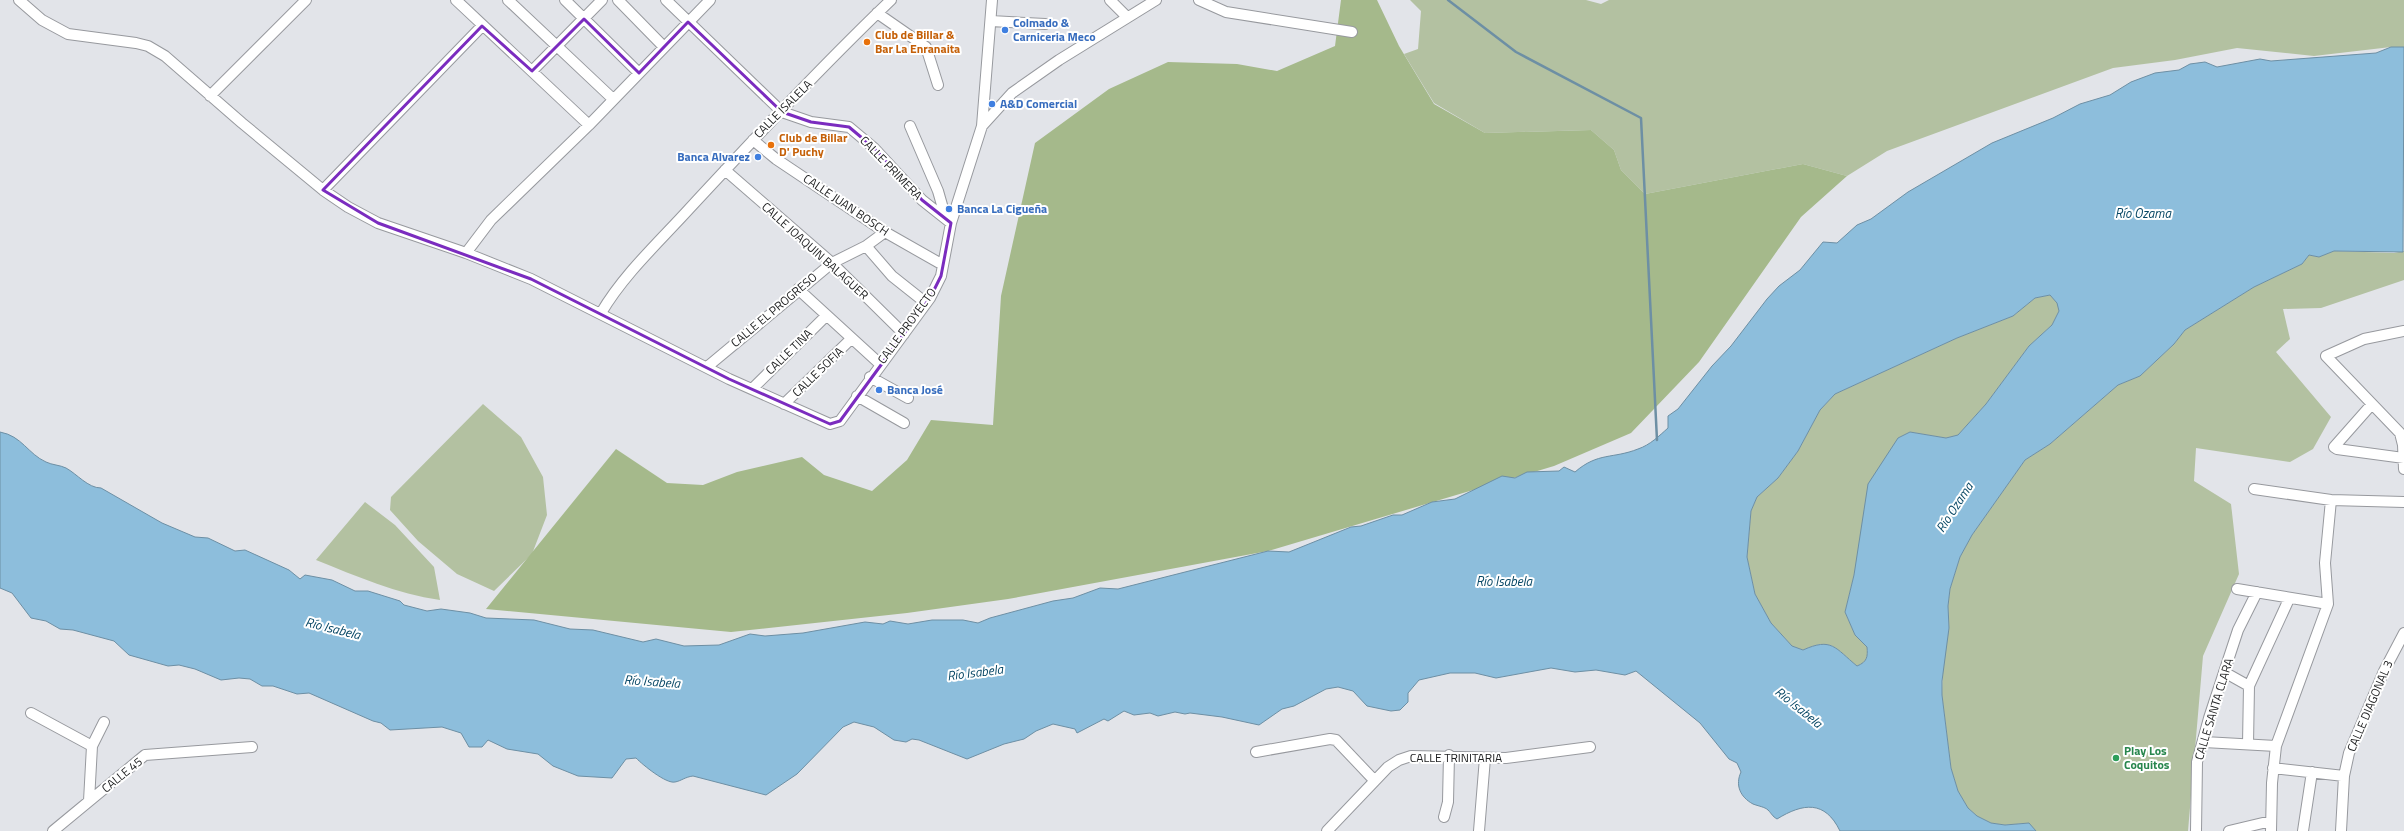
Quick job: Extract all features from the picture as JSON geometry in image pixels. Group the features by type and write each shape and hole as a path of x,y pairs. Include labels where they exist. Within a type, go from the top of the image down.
{"street":[{"path":"19,0 42,20 68,34 120,40 148,46 165,56 210,96 323,190 348,208 378,223 466,253 531,279 706,367 784,404"},
{"path":"210,96 306,0"},
{"path":"456,0 589,125"},
{"path":"508,0 613,100"},
{"path":"565,0 639,73"},
{"path":"532,72 602,0"},
{"path":"618,0 664,47"},
{"path":"666,0 782,112"},
{"path":"466,253 491,220 589,125 710,0"},
{"name":"CALLE ISALELA","path":"601,313 611,296 638,264 725,170 891,0"},
{"name":"CALLE PROYECTO","path":"784,404 830,424 840,421 870,377 926,303 941,276 944,265 949,221 982,126 992,0"},
{"path":"1110,0 1127,17"},
{"path":"982,126 1012,93 1059,60 1156,0"},
{"path":"1199,0 1226,12 1352,32"},
{"path":"877,13 926,47 938,85"},
{"path":"991,21 1044,24"},
{"path":"323,190 482,26"},
{"name":"CALLE PRIMERA","path":"782,112 811,122 849,127 874,148 922,200 949,221"},
{"path":"910,126 938,191 949,221"},
{"name":"CALLE JUAN BOSCH","path":"753,140 776,159 885,232 944,265"},
{"name":"CALLE JOAQUIN BALAGUER","path":"725,170 832,263 904,334"},
{"name":"CALLE EL PROGRESO","path":"706,367 798,289 832,263 866,246 885,232"},
{"path":"866,246 892,276 926,303"},
{"path":"798,289 880,364"},
{"name":"CALLE TINA","path":"752,389 826,316"},
{"path":"2404,331 2364,339 2326,356 2400,433 2404,458 2404,469"},
{"name":"CALLE SOFIA","path":"784,404 851,339"},
{"path":"870,377 908,398"},
{"path":"857,396 904,423"},
{"path":"2372,404 2334,446 2336,449 2404,458"},
{"path":"2254,488 2331,500 2404,502"},
{"path":"2229,831 2271,826 2273,768 2276,746 2328,604 2325,563 2331,500"},
{"path":"2237,588 2289,599 2328,604"},
{"name":"CALLE SANTA CLARA","path":"2196,831 2197,762 2204,742 2209,718 2238,630 2256,592"},
{"path":"2248,744 2249,686 2289,599"},
{"name":"CALLE DIAGONAL 3","path":"2341,831 2344,776 2348,753 2363,717 2404,633"},
{"path":"2224,672 2249,686"},
{"path":"31,713 92,746"},
{"path":"89,801 92,746 104,722"},
{"path":"1256,752 1330,739 1336,740 1374,780"},
{"path":"2204,742 2276,746"},
{"name":"CALLE 45","path":"53,831 145,756 252,747"},
{"name":"CALLE TRINITARIA","path":"1327,831 1374,780 1398,760 1411,756 1449,755 1506,758 1590,747"},
{"path":"1444,817 1448,802 1449,755"},
{"path":"1479,831 1485,758"},
{"path":"2273,768 2344,776"},
{"path":"2304,831 2312,772"}],"highlighted area":[{"path":"584,19 639,73 688,22 782,112 811,122 849,127 874,148 922,200 951,223 941,276 930,298 840,421 830,424 729,379 531,279 378,223 323,190 482,26 532,71"}],"green space":[{"path":"1341,0 1377,0 1399,46 1434,104 1485,133 1591,130 1614,150 1621,170 1645,194 1803,164 1847,176 1801,217 1699,362 1631,433 1554,466 1268,551 1008,599 907,613 731,632 486,609 616,449 667,483 703,485 737,472 802,457 824,475 872,491 907,460 931,420 993,425 1001,296 1035,143 1109,89 1168,62 1237,64 1277,71 1335,46"},
{"path":"1410,0 1586,0 1601,4 1609,0 2404,0 2404,48 2391,47 2314,56 2237,48 2175,60 2113,68 1887,151 1847,176 1803,164 1645,194 1621,170 1614,150 1591,130 1485,133 1434,103 1404,54 1418,49 1421,11"},
{"path":"2334,251 2394,253 2404,251 2404,280 2321,308 2283,309 2290,339 2276,352 2331,417 2313,449 2290,462 2196,448 2194,481 2231,504 2239,574 2203,656 2188,831 2036,831 2028,823 2005,825 1991,823 1977,816 1968,808 1958,791 1951,768 1942,695 1943,663 1949,628 1948,606 1950,589 1960,557 1972,535 2025,460 2050,444 2118,385 2140,376 2174,344 2185,330 2254,287 2302,264 2309,255 2319,257"},
{"path":"2050,295 2058,303 2059,311 2052,325 2029,346 1986,404 1958,435 1946,438 1910,432 1898,438 1854,575 1845,612 1855,635 1867,647 1867,656 1865,661 1857,666 1833,646 1821,644 1803,650 1792,646 1771,623 1755,594 1747,557 1751,511 1757,497 1778,478 1798,451 1820,410 1835,394 1957,338 2013,316 2035,298"},
{"path":"483,404 521,437 543,477 547,515 532,554 494,591 457,574 418,541 390,510 391,497"},
{"path":"365,502 395,525 434,567 440,600 392,589 316,560"}],"water":[{"path":"2391,47 2404,47 2403,252 2334,251 2319,257 2309,255 2302,264 2254,287 2185,330 2174,344 2140,376 2118,385 2050,444 2025,460 1972,535 1960,557 1950,589 1948,606 1949,628 1942,681 1942,695 1951,768 1958,791 1968,808 1977,816 1991,823 2005,825 2029,823 2036,831 1840,831 1834,821 1827,814 1820,809 1813,807 1796,810 1777,819 1767,809 1753,804 1745,798 1739,786 1739,777 1741,772 1737,763 1729,759 1700,723 1636,671 1625,675 1596,670 1575,672 1551,668 1496,678 1475,673 1450,673 1419,680 1408,693 1408,702 1400,710 1391,711 1367,706 1353,691 1338,687 1326,689 1294,706 1282,709 1259,725 1222,717 1190,713 1185,714 1175,712 1158,716 1150,713 1134,715 1124,711 1108,721 1104,719 1077,733 1075,729 1053,724 1036,731 1024,739 1004,744 967,759 919,740 912,739 906,742 894,740 874,727 854,722 843,727 797,774 766,795 693,776 671,782 655,773 636,758 626,759 612,778 578,776 553,766 538,754 507,749 488,740 482,747 469,747 461,733 442,727 390,730 381,723 373,721 309,693 297,694 273,686 262,686 250,679 239,678 221,680 195,669 179,665 168,666 129,655 114,641 73,630 60,629 46,621 31,618 12,593 0,588 0,432 14,437 40,459 66,468 92,486 101,488 162,523 195,537 208,538 235,551 245,550 289,570 300,579 305,575 332,580 355,591 368,591 400,601 404,605 427,611 441,609 470,613 486,618 534,620 570,629 593,630 643,642 656,639 684,646 719,645 750,634 765,636 803,633 865,622 883,624 890,621 908,624 932,620 963,620 978,623 990,618 1053,601 1073,598 1100,588 1118,589 1268,551 1289,552 1351,527 1361,526 1393,515 1402,515 1432,502 1455,499 1502,476 1515,478 1527,472 1559,471 1564,467 1575,472 1591,461 1629,452 1642,447 1654,440 1668,428 1668,416 1678,409 1712,366 1731,346 1767,299 1779,286 1800,270 1823,242 1837,243 1857,225 1871,219 1908,192 1992,143 2053,118 2080,104 2110,95 2131,82 2155,73 2179,70 2190,64 2205,62 2217,67 2260,59 2271,61 2376,53","holes":["2050,295 2057,303 2059,311 2052,325 2029,346 1986,404 1958,435 1946,438 1910,432 1898,438 1868,484 1854,575 1845,612 1855,635 1867,647 1867,656 1865,661 1857,666 1833,646 1821,644 1803,650 1792,646 1771,623 1755,594 1747,557 1751,511 1757,497 1778,478 1798,451 1820,410 1835,394 1957,338 2013,316 2035,298"]}],"waterway":[{"path":"1448,0 1516,52 1641,118 1657,440"}],"place":[{"name":"Colmado & Carniceria Meco","path":"1005,30"},
{"name":"Club de Billar & Bar La Enranaita","path":"867,42"},
{"name":"A&D Comercial","path":"992,104"},
{"name":"Club de Billar D' Puchy","path":"771,145"},
{"name":"Banca Alvarez","path":"758,157"},
{"name":"Banca La Cigueña","path":"949,209"},
{"name":"Banca José","path":"879,390"},
{"name":"Play Los Coquitos","path":"2116,758"}],"water label":[{"name":"Río Ozama","path":"2143,213"},
{"name":"Río Ozama","path":"1954,507"},
{"name":"Río Isabela","path":"1504,581"},
{"name":"Río Isabela","path":"333,628"},
{"name":"Río Isabela","path":"975,672"},
{"name":"Río Isabela","path":"652,681"},
{"name":"Río Isabela","path":"1799,707"}]}
